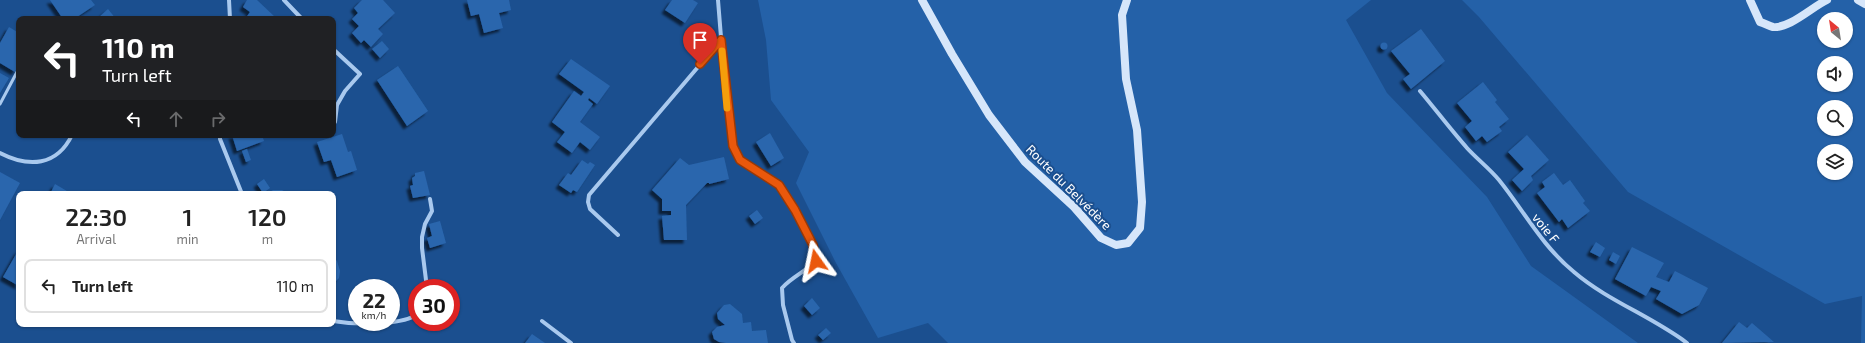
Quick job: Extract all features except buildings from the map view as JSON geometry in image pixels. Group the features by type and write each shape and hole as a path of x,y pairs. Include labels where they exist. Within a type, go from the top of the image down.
{"street":[{"path":"229,0 230,16"},
{"path":"284,0 299,16"},
{"path":"718,0 733,146 740,160 779,185 795,210 813,245 816,261 806,271 793,277 782,288 783,305 794,343"},
{"name":"Route du Belvédère","path":"922,0 952,54 989,115 1025,162 1074,207 1101,238 1116,245 1128,243 1140,228 1142,202 1137,130 1126,71 1122,15 1127,0"},
{"path":"1750,0 1760,22 1773,27 1789,23 1817,4 1827,0"},
{"path":"1858,0 1865,4"},
{"path":"618,235 590,209 589,195 721,40"},
{"path":"336,52 360,74 345,91 337,105 336,114"},
{"name":"voie F","path":"1420,91 1467,148 1498,179 1536,232 1562,261 1584,280 1662,326 1687,343"},
{"path":"0,152 26,162 44,160 59,154 67,145 70,138"},
{"path":"220,138 241,191"},
{"path":"426,279 422,237 425,224 432,211 430,199"},
{"path":"336,321 392,322 408,319"},
{"path":"542,320 571,343"}],"lane":[{"path":"0,104 16,74"}],"shaded area":[{"path":"758,0 1371,0 1346,20 1387,93 1487,197 1531,266 1638,343 948,343 928,323 878,338 836,263 796,183 809,152 771,100 766,40"},
{"path":"1462,0 1865,0 1865,343 1861,343 1862,296 1825,304 1628,192 1479,17"}],"slow traffic":[{"path":"722,51 727,108"}],"route":[{"path":"700,64 721,40 729,125 733,146 740,160 779,185 795,210 813,245 816,261"}]}
